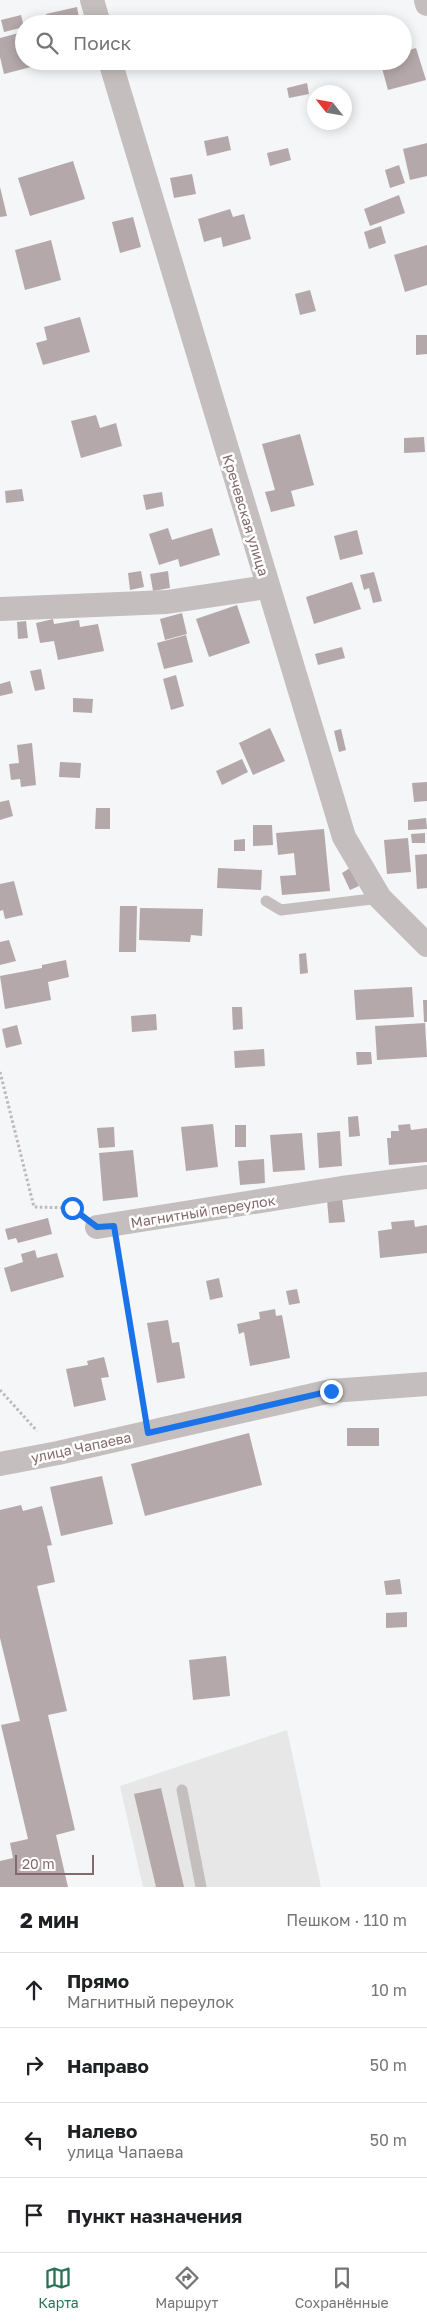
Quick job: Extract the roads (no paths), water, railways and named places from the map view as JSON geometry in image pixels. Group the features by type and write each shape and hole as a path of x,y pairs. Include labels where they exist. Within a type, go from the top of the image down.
{"street":[{"path":"92,0 96,15"},
{"path":"426,0 427,4"},
{"name":"Кречевская улица","path":"113,70 267,588 344,838 380,898 427,945"},
{"path":"0,609 167,602 267,588"},
{"name":"Магнитный переулок","path":"106,1226 342,1188 427,1177"},
{"name":"улица Чапаева","path":"0,1464 58,1453 331,1391 427,1384"}],"lane":[{"path":"266,901 281,910 380,898"},
{"path":"182,1790 201,1887"}]}
